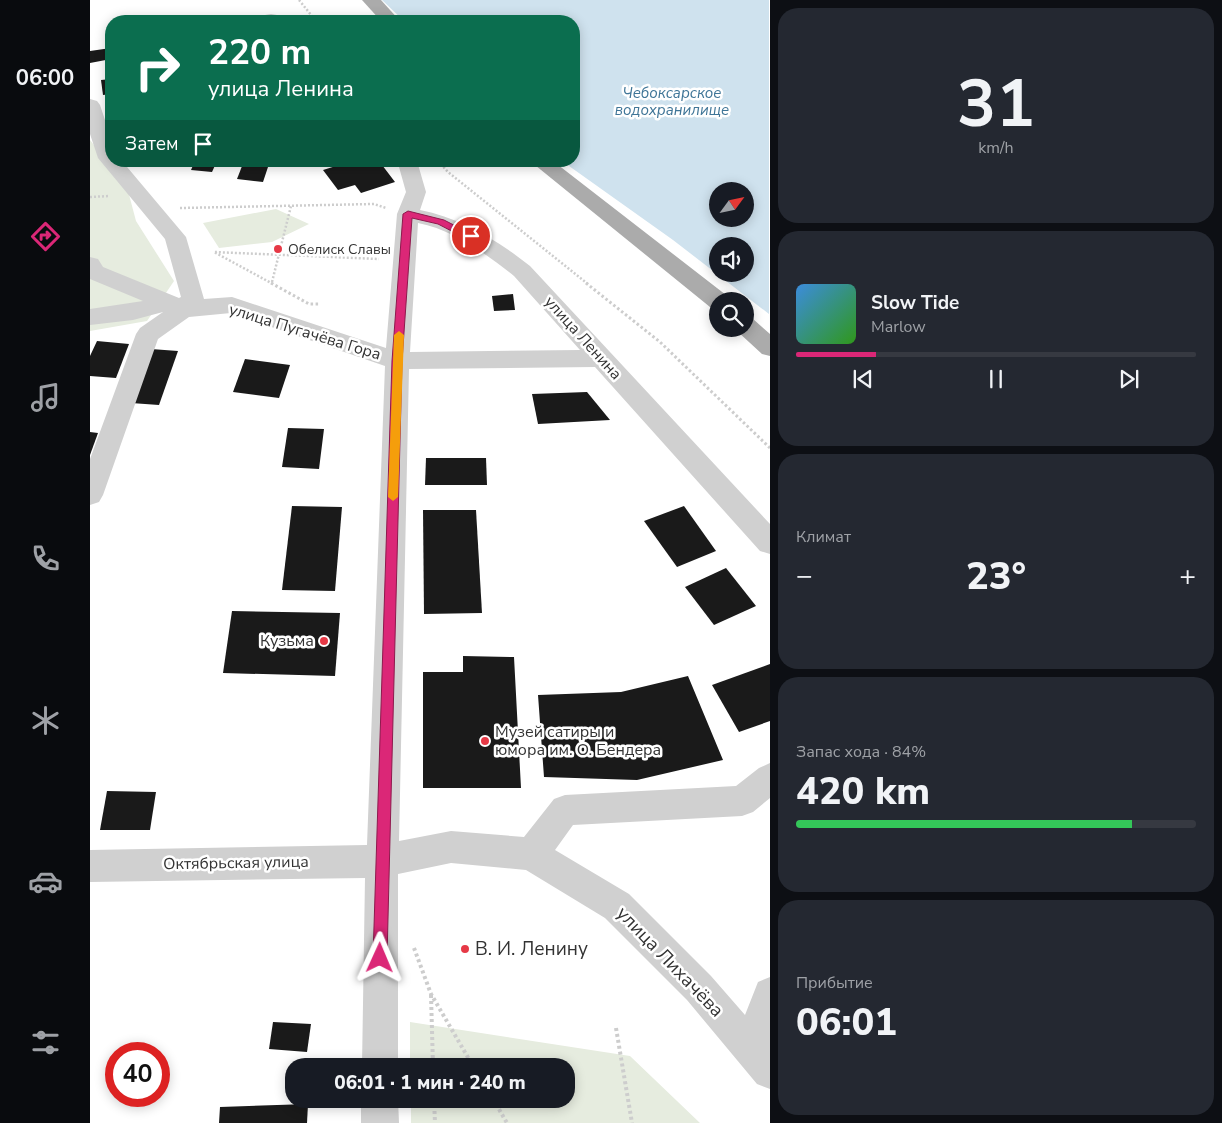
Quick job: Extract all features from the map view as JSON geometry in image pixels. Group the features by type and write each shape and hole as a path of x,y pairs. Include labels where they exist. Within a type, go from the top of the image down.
{"main road":[{"path":"371,0 385,15"},
{"path":"548,167 709,294"},
{"path":"754,333 770,348"}],"street":[{"path":"90,105 105,149"},
{"path":"90,495 148,334 175,306 193,298 175,237 116,167"},
{"path":"380,1058 382,861 397,361 408,214 416,192 410,167"},
{"name":"улица Ленина","path":"408,214 441,222 471,236 522,271 770,543"},
{"name":"улица Пугачёва Гора","path":"90,264 95,272 175,306"},
{"name":"улица Пугачёва Гора","path":"90,317 175,306 232,305 397,361 601,358"},
{"path":"382,861 452,847 531,854 565,810 742,801 770,778"},
{"name":"улица Лихачёва","path":"531,854 617,906 699,988 761,1060"},
{"name":"Октябрьская улица","path":"90,866 382,861"},
{"path":"761,1060 770,994"},
{"path":"380,1108 380,1123"}],"path":[{"path":"298,0 311,15"},
{"path":"443,167 660,342 770,448"},
{"path":"179,208 374,204"},
{"path":"272,282 291,206"},
{"path":"319,304 309,304 272,282 214,252 404,261"},
{"path":"411,941 431,994 468,1058"},
{"path":"431,994 433,1058"},
{"path":"616,1028 632,1123"},
{"path":"434,1108 435,1123"},
{"path":"498,1108 507,1123"}],"shaded area":[{"path":"90,140 105,159 105,167 111,167 127,187 136,221 174,281 147,321 90,331"},
{"path":"276,209 309,224 272,242 219,248 203,223"},
{"path":"410,1022 630,1056 700,1123 411,1123 411,1108 575,1108 575,1058 410,1058"}],"water":[{"name":"Чебоксарское водохранилище","path":"382,0 769,0 769,314 754,302 754,292 740,292 727,282 754,282 754,237 709,237 709,268 570,167 580,167 580,15 398,15"}],"building":[{"path":"105,49 105,60 90,63 90,51"},
{"path":"101,80 105,80 105,95 103,95"},
{"path":"192,167 214,167 212,172 191,170"},
{"path":"242,167 268,167 263,182 237,179"},
{"path":"333,167 384,167 395,182 361,193 355,185 338,190 323,170"},
{"path":"513,294 515,310 494,311 492,296"},
{"path":"97,341 129,344 116,378 90,376 90,356"},
{"path":"151,349 178,351 159,405 131,403"},
{"path":"245,359 290,365 279,398 233,392"},
{"path":"587,392 610,420 538,424 532,394"},
{"path":"288,428 324,429 319,469 282,467"},
{"path":"90,432 98,433 90,455"},
{"path":"426,458 486,458 487,485 425,485"},
{"path":"292,506 342,507 335,591 282,590"},
{"path":"684,506 716,551 677,567 644,521"},
{"path":"423,510 476,510 482,613 424,614"},
{"path":"726,568 756,606 714,625 685,587"},
{"path":"232,611 340,613 335,676 223,673"},
{"path":"463,656 514,657 521,788 423,788 423,672 463,672"},
{"path":"770,664 770,721 739,732 712,685"},
{"path":"688,676 723,760 637,780 544,777 538,695 621,692"},
{"path":"107,791 156,792 150,830 100,830"},
{"path":"273,1022 311,1024 307,1052 269,1049"},
{"path":"285,1105 285,1108 308,1108 307,1123 219,1123 220,1107"}],"slow traffic":[{"path":"393,497 399,335"}],"place":[{"name":"Обелиск Славы","path":"278,249"},
{"name":"Кузьма","path":"324,641"},
{"name":"Музей сатиры и юмора им. О. Бендера","path":"485,741"},
{"name":"В. И. Ленину","path":"465,949"}],"route":[{"path":"380,958 397,361 408,214 441,222 471,236"}]}
